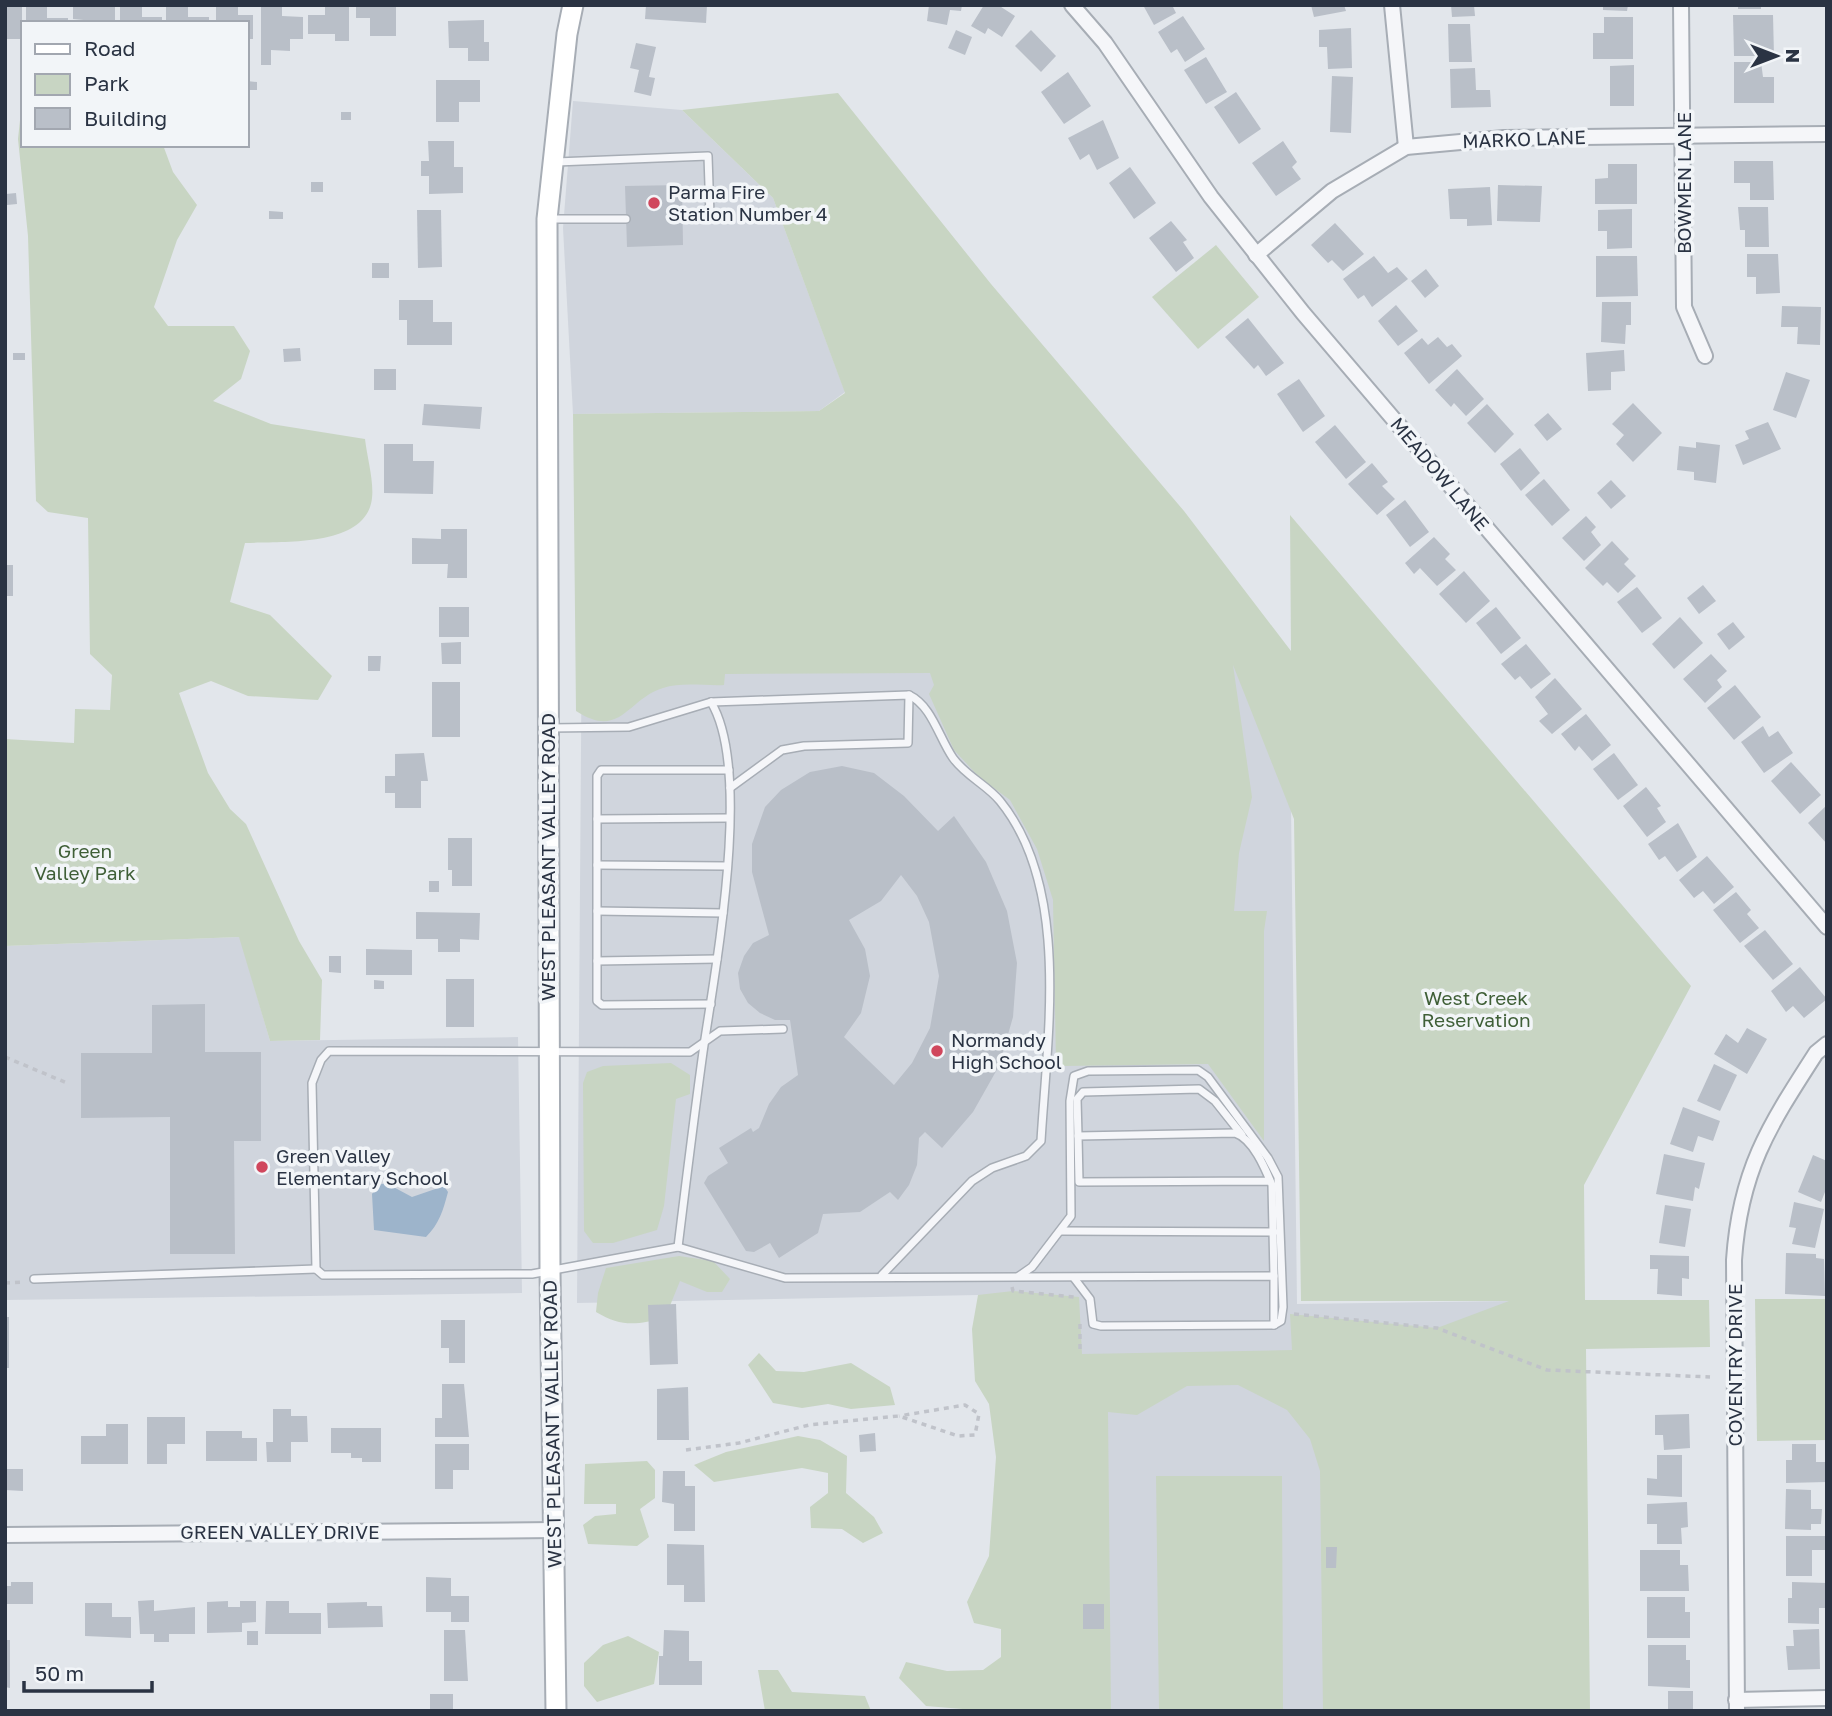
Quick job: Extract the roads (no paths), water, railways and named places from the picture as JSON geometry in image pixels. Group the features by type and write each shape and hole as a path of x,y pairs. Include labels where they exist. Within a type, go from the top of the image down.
{"main road":[{"name":"WEST PLEASANT VALLEY ROAD","path":"556,1711 548,1050 547,219 573,5"}],"street":[{"name":"MEADOW LANE","path":"1072,5 1105,43 1211,197 1256,255 1827,927"},
{"path":"1392,5 1406,147"},
{"name":"BOWMEN LANE","path":"1681,5 1684,307 1704,356"},
{"name":"MARKO LANE","path":"1256,255 1332,191 1406,147 1504,138 1827,134"},
{"name":"COVENTRY DRIVE","path":"1736,1705 1734,1259 1737,1218 1755,1156 1816,1053 1827,1044"},
{"name":"GREEN VALLEY DRIVE","path":"5,1535 554,1530"},
{"path":"1736,1705 1827,1698"}],"lane":[{"path":"552,162 708,156 710,215"},
{"path":"547,219 626,219"},
{"path":"548,728 629,727 711,702 909,695 922,701 954,759 971,779 999,800 1024,842 1037,880 1048,944 1049,1031 1041,1141 1026,1156 992,1168 972,1181 882,1275"},
{"path":"730,789 782,750 804,746 908,743 909,695"},
{"path":"678,1247 718,959 729,818 730,789 725,729 711,702"},
{"path":"711,1004 603,1005 597,1001 597,776 600,771 729,770"},
{"path":"597,819 729,818"},
{"path":"597,865 726,866"},
{"path":"597,911 723,913"},
{"path":"597,961 718,959"},
{"path":"316,1269 312,1083 321,1060 329,1051 690,1052 720,1031 783,1029"},
{"path":"1018,1276 1032,1267 1071,1216 1070,1101 1074,1076 1088,1070 1198,1070 1208,1077 1268,1157 1278,1177 1281,1321 1274,1325 1101,1326 1093,1324 1090,1299 1074,1278"},
{"path":"1270,1181 1079,1182 1077,1099 1083,1092 1199,1089 1215,1101 1242,1135 1270,1181 1274,1196 1274,1325"},
{"path":"1078,1136 1242,1135"},
{"path":"1061,1231 1274,1232"},
{"path":"34,1279 316,1269 323,1275 550,1272 678,1247 785,1278 882,1275 1074,1278 1274,1276"}],"water":[{"path":"386,1183 412,1197 444,1186 448,1192 442,1211 426,1237 374,1230 372,1194 378,1185"}],"place":[{"name":"Parma Fire Station Number 4","path":"654,203"},
{"name":"Normandy High School","path":"937,1051"},
{"name":"Green Valley Elementary School","path":"262,1167"}],"park label":[{"name":"Green Valley Park","path":"85,862"},
{"name":"West Creek Reservation","path":"1476,1009"}]}
